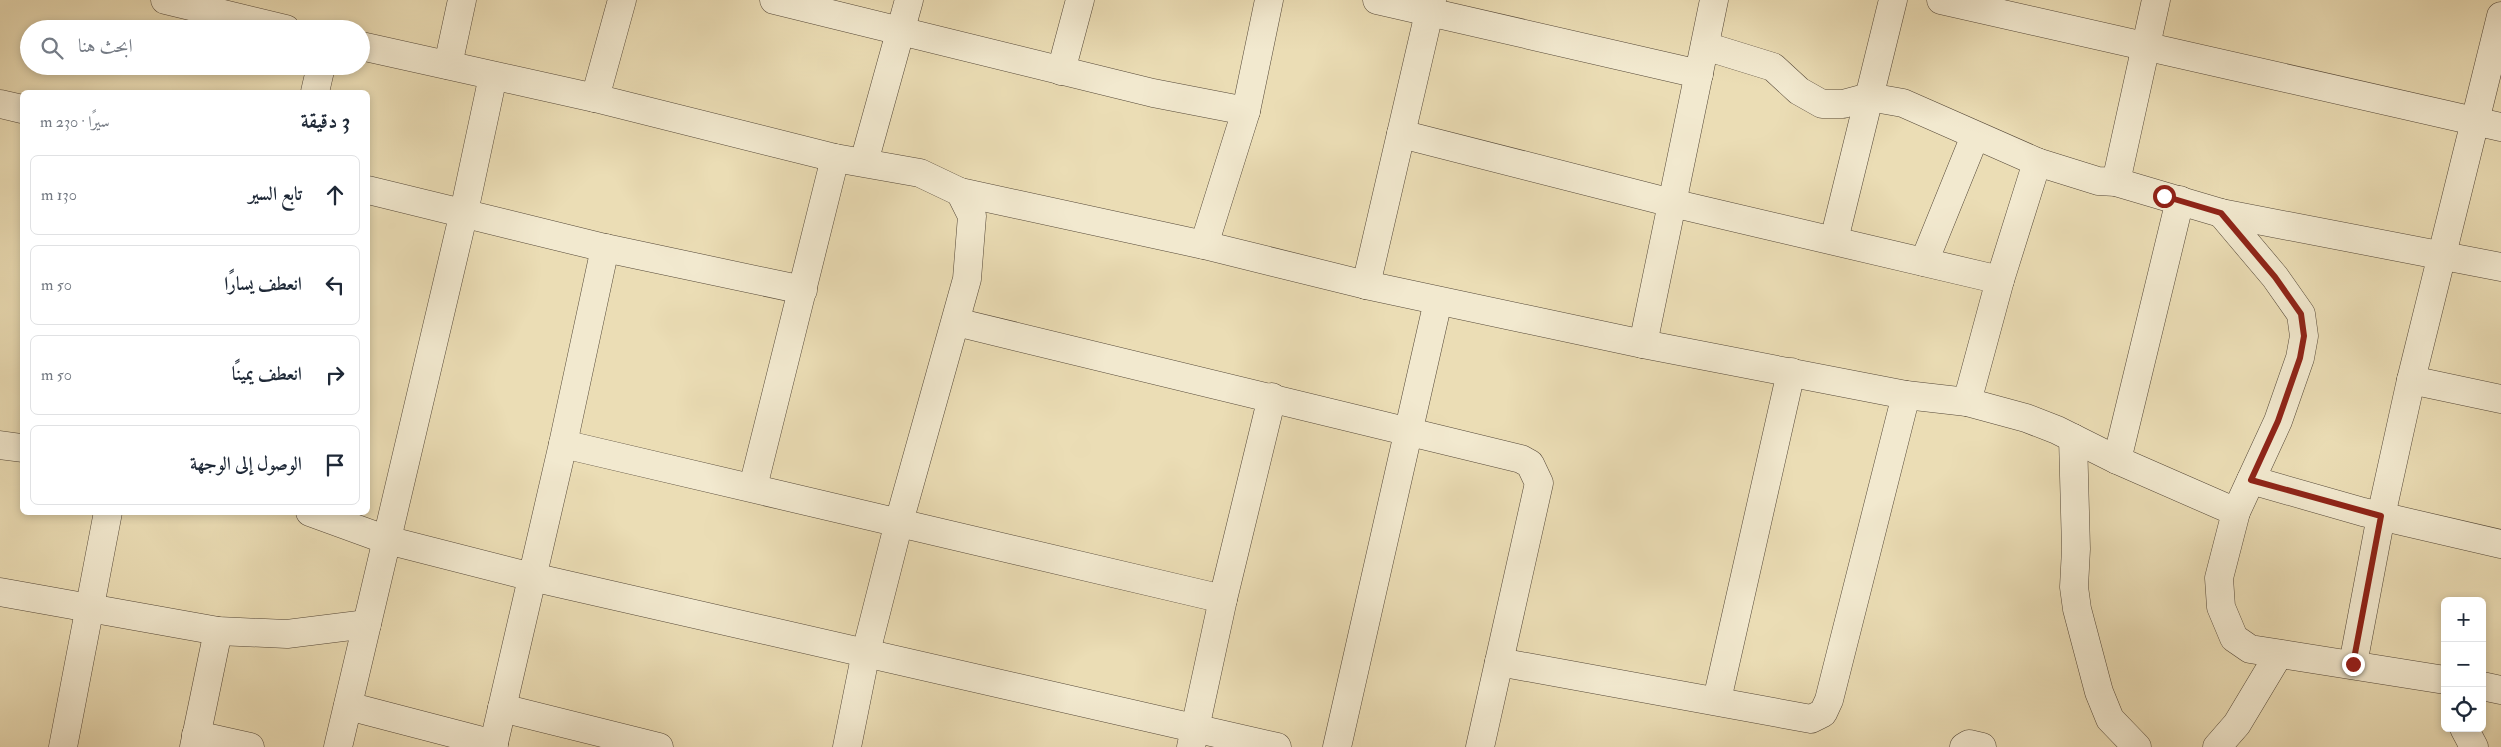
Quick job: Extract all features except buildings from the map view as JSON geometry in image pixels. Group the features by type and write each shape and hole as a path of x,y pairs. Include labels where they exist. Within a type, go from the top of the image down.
{"street":[{"path":"165,0 248,20"},
{"path":"448,65 462,0"},
{"path":"595,98 622,0"},
{"path":"774,0 1153,93 1246,111"},
{"path":"864,162 909,0"},
{"path":"1061,71 1080,0"},
{"path":"1204,245 1246,111 1269,0"},
{"path":"1377,0 1431,7 1699,74"},
{"path":"1644,344 1714,0"},
{"path":"1834,240 1893,0"},
{"path":"1941,0 2488,124"},
{"path":"2116,182 2156,0"},
{"path":"1366,285 1431,7"},
{"path":"2353,664 2381,516 2441,254 2488,124 2501,16"},
{"path":"1705,46 1773,67 1799,91 1822,104 1842,104 1869,97 1903,103 2037,162 2098,181 2116,182 2221,213 2501,267"},
{"path":"370,48 595,98 835,158 920,173 960,192 1204,245 1438,301 1644,344 1906,395 1967,402 2026,418 2236,512"},
{"path":"315,90 319,75"},
{"path":"338,747 464,212 493,76"},
{"path":"0,104 20,109"},
{"path":"1401,134 1672,203 2000,280"},
{"path":"1924,262 1975,136"},
{"path":"753,487 835,158"},
{"path":"1967,402 2000,280 2037,162"},
{"path":"370,190 605,248 803,290"},
{"path":"847,747 866,652 899,522 967,279 972,216 960,192"},
{"path":"2117,460 2180,200"},
{"path":"2221,213 2280,284 2301,314 2304,336 2300,358 2278,421 2236,512 2219,578 2221,607 2234,638 2250,649 2353,664 2441,683"},
{"path":"348,706 494,745 563,444 605,248"},
{"path":"1337,747 1438,301"},
{"path":"956,322 1408,430 1521,459 1530,464 1539,483 1480,747"},
{"path":"1717,700 1791,372"},
{"path":"2411,380 2501,399"},
{"path":"1499,662 1717,700 1811,719 1823,713 1829,700 1906,395"},
{"path":"1193,738 1223,599 1272,397"},
{"path":"2073,438 2076,549 2074,587 2077,609 2088,654 2106,710 2110,719 2130,746"},
{"path":"563,444 753,487 1223,599"},
{"path":"0,445 20,448"},
{"path":"2251,480 2381,516 2501,544"},
{"path":"63,747 91,609 107,515"},
{"path":"318,515 387,540 532,577 866,652 1193,738 1277,747"},
{"path":"0,592 218,631 287,634 367,624"},
{"path":"218,631 195,741 250,747"},
{"path":"2218,747 2246,711 2279,654"},
{"path":"2486,687 2501,690"},
{"path":"502,708 660,747"},
{"path":"2466,732 2474,747"},
{"path":"1964,747 1969,744 1982,747"}],"route":[{"path":"2164,196 2221,213 2275,277 2301,314 2304,336 2300,358 2278,421 2251,480 2381,516 2353,664"}]}
